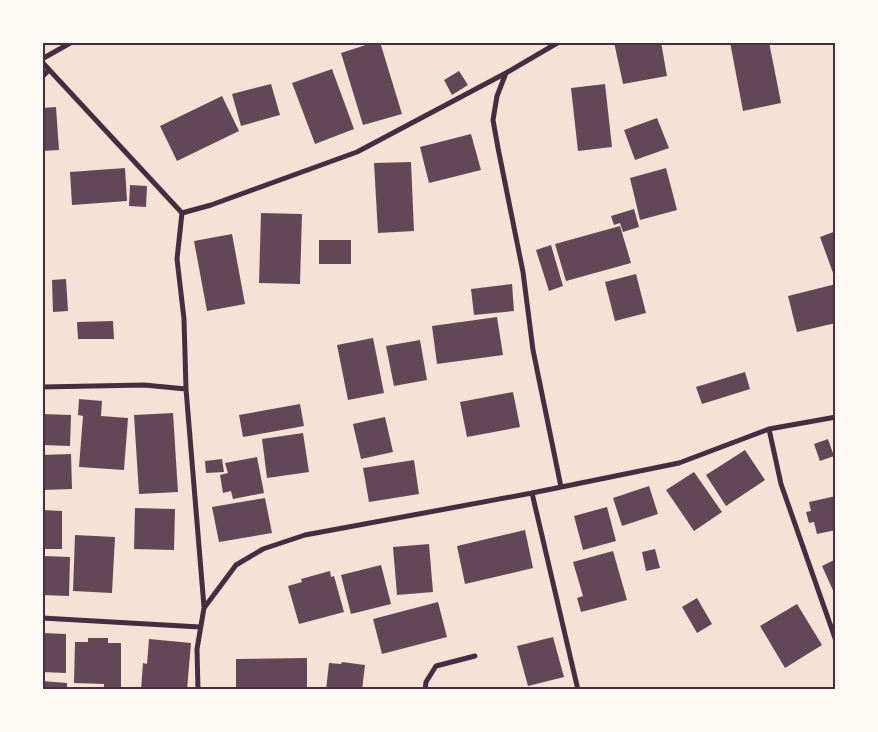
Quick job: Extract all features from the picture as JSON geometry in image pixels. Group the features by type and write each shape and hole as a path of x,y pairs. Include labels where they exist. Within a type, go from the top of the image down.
{"street":[{"path":"72,42 42,61 182,213 177,259 184,319 186,389 204,608 197,649 198,690"},
{"path":"182,213 357,152 506,73 559,42"},
{"path":"42,77 49,70"},
{"path":"506,73 497,96 493,120 523,272 532,350 562,487"},
{"path":"42,387 144,385 186,389"},
{"path":"204,608 236,564 263,548 305,535 532,493 678,463 769,429 836,417"},
{"path":"769,429 781,484 836,641"},
{"path":"532,493 578,690"},
{"path":"42,618 200,627"},
{"path":"425,690 426,682 436,666 475,656"}],"building":[{"path":"380,42 402,114 363,125 341,53"},
{"path":"614,42 661,42 667,76 623,84"},
{"path":"730,42 769,42 781,103 743,111"},
{"path":"332,69 354,129 315,144 292,83"},
{"path":"459,71 468,85 452,95 444,80"},
{"path":"271,84 280,115 241,126 232,94"},
{"path":"605,84 612,147 578,151 571,88"},
{"path":"222,96 239,131 177,161 160,126"},
{"path":"56,107 59,150 42,151 42,108"},
{"path":"657,118 669,148 635,160 624,130"},
{"path":"471,134 481,170 429,183 420,147"},
{"path":"411,162 414,231 378,233 374,163"},
{"path":"125,168 127,201 72,205 70,172"},
{"path":"666,168 677,210 640,220 630,178"},
{"path":"130,185 147,186 146,207 129,206"},
{"path":"634,209 639,227 623,232 620,223 614,225 611,216"},
{"path":"261,213 302,214 300,284 259,283"},
{"path":"620,226 631,263 566,281 555,244"},
{"path":"836,231 836,272 833,273 820,237"},
{"path":"232,234 245,304 207,311 194,241"},
{"path":"319,240 351,240 351,264 319,264"},
{"path":"551,245 563,286 549,291 536,250"},
{"path":"636,274 646,313 615,321 605,282"},
{"path":"66,279 68,311 53,312 52,280"},
{"path":"512,284 514,311 474,315 471,289"},
{"path":"836,284 836,323 797,332 788,296"},
{"path":"497,317 503,355 437,364 432,326"},
{"path":"113,321 114,339 78,339 77,322"},
{"path":"373,338 384,393 348,400 337,345"},
{"path":"420,340 427,380 394,386 386,346"},
{"path":"745,372 750,389 702,404 696,387"},
{"path":"513,392 520,427 467,437 460,402"},
{"path":"79,399 102,401 101,416 128,418 124,470 79,467 83,416 78,415"},
{"path":"300,404 304,426 243,437 239,415"},
{"path":"173,413 178,492 139,494 134,415"},
{"path":"42,414 71,415 70,446 42,445"},
{"path":"385,417 393,452 361,459 353,424"},
{"path":"303,433 309,472 267,478 262,439"},
{"path":"828,439 834,456 820,461 814,444"},
{"path":"745,450 765,480 726,506 706,475"},
{"path":"71,454 72,489 42,490 42,455"},
{"path":"257,457 264,493 233,499 231,491 223,493 220,475 228,473 225,463"},
{"path":"222,459 224,472 206,473 205,461"},
{"path":"414,460 419,494 369,502 363,468"},
{"path":"694,472 722,512 694,531 666,490"},
{"path":"649,486 658,514 622,526 613,498"},
{"path":"836,496 836,530 817,534 814,522 809,523 806,512 811,511 809,502"},
{"path":"265,498 272,533 219,542 212,507"},
{"path":"607,507 616,541 583,550 574,516"},
{"path":"135,508 175,509 174,550 134,549"},
{"path":"42,510 62,511 62,549 42,549"},
{"path":"525,530 533,568 465,584 457,546"},
{"path":"75,535 115,537 112,593 73,591"},
{"path":"429,544 433,592 397,595 393,547"},
{"path":"655,549 660,568 646,571 642,552"},
{"path":"613,551 627,600 581,612 577,598 583,596 573,562"},
{"path":"43,556 70,557 69,596 42,595"},
{"path":"834,560 836,564 836,597 822,566"},
{"path":"381,565 391,604 351,614 341,575"},
{"path":"330,571 331,577 334,576 344,612 299,624 288,586 302,582 301,579"},
{"path":"697,598 712,624 697,633 682,607"},
{"path":"438,602 447,637 382,654 373,619"},
{"path":"797,604 822,645 785,668 760,626"},
{"path":"42,633 66,634 66,673 42,672"},
{"path":"553,637 564,677 528,686 517,646"},
{"path":"88,638 108,638 108,643 121,643 121,690 104,690 104,684 74,683 75,642 88,642"},
{"path":"149,639 191,643 187,690 141,690 143,663 147,664"},
{"path":"307,658 307,690 236,690 236,659"},
{"path":"342,662 365,665 362,690 326,690 329,663 341,664"},
{"path":"42,681 67,683 67,690 42,690"}]}
